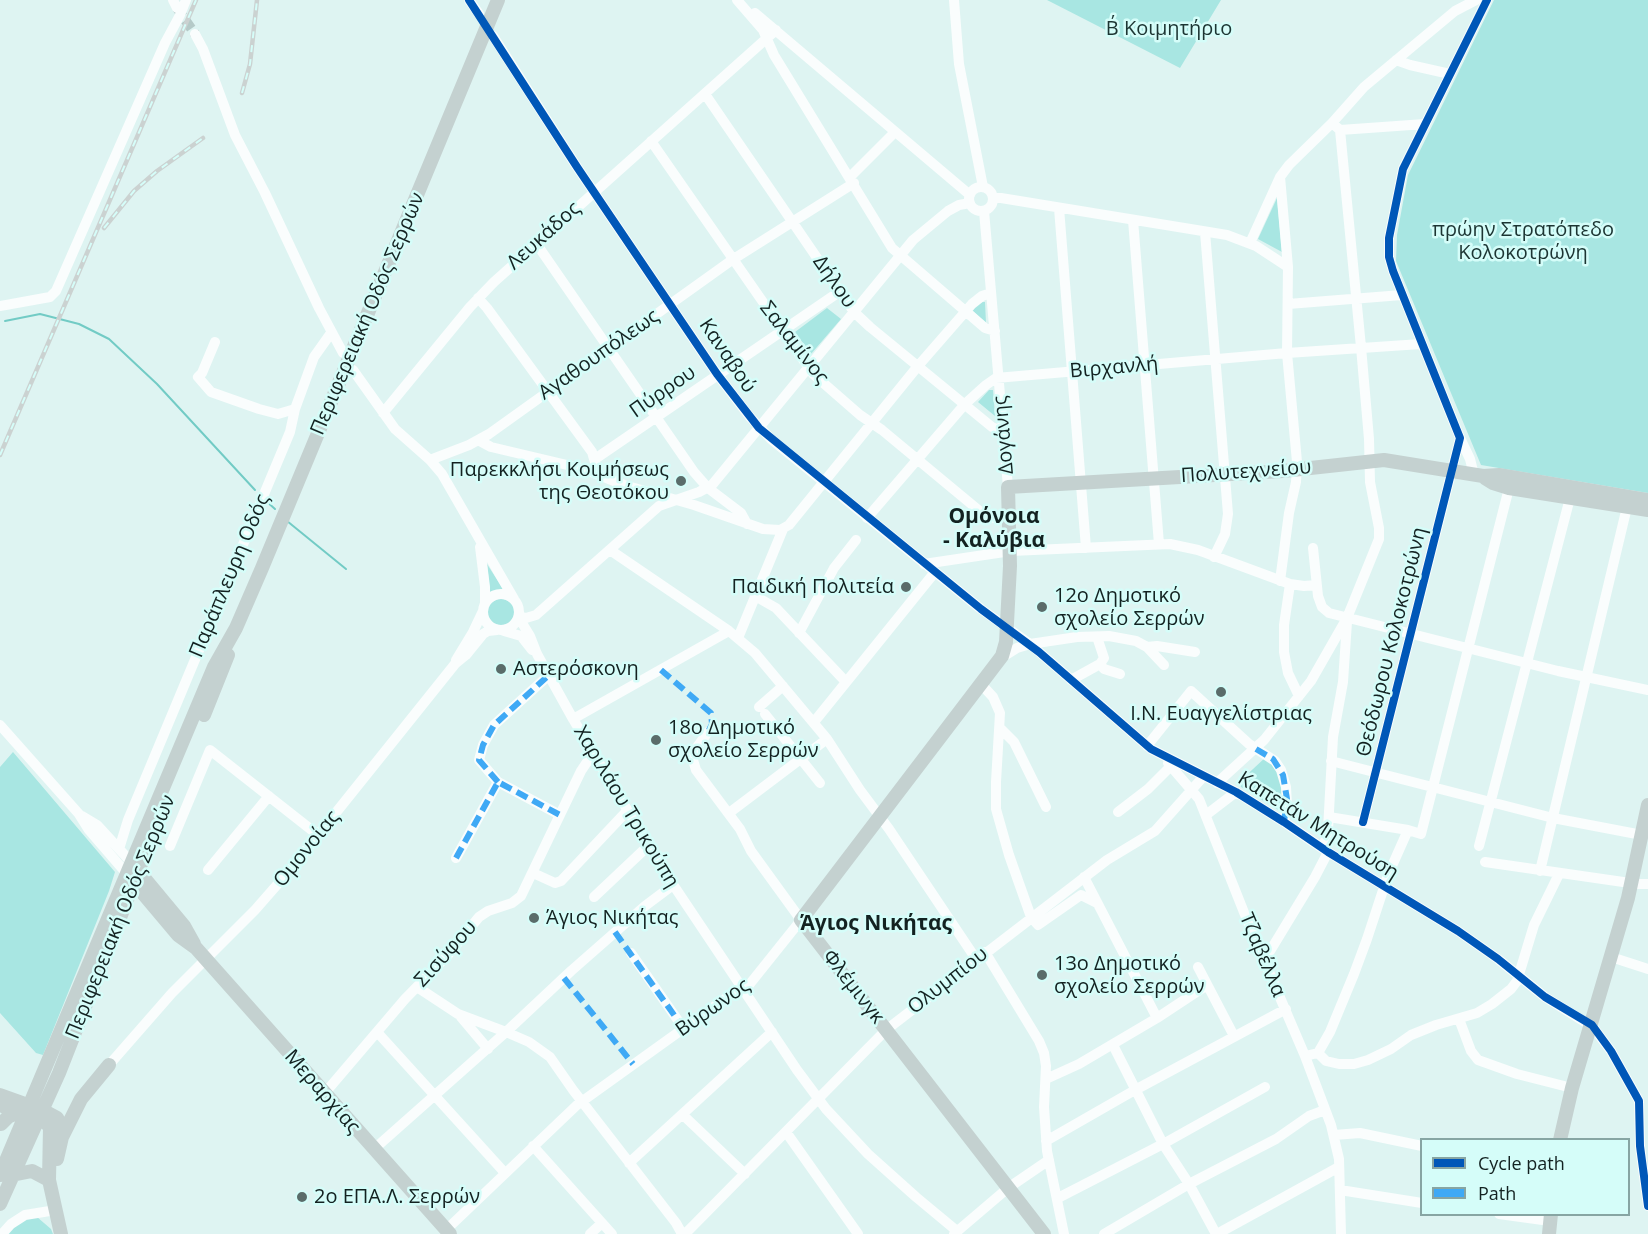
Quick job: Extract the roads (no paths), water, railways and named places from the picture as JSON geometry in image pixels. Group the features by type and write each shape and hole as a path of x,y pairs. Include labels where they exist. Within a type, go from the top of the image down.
{"main road":[{"name":"Περιφερειακή Οδός Σερρών","path":"0,1204 6,1175 31,1112 133,873 214,667 236,628 477,51 485,14 498,0"},
{"name":"Πολυτεχνείου","path":"1008,487 1225,475 1297,470 1369,461 1398,461 1479,476 1509,488 1648,510"},
{"name":"Πολυτεχνείου","path":"1479,476 1499,475 1648,500"},
{"name":"Δογάνης","path":"1001,658 1005,648 1007,627 1011,551 1008,487"},
{"name":"Βύρωνος","path":"801,920 1001,658"},
{"path":"1560,1138 1590,1024 1632,884 1648,805"},
{"name":"Περιφερειακή Οδός Σερρών","path":"31,1112 122,913 133,873"},
{"name":"Μεραρχίας","path":"133,873 153,906 178,935 201,954 448,1232"},
{"name":"Μεραρχίας","path":"133,873 184,926 201,954"},
{"path":"122,913 140,901 153,906"},
{"name":"Φλέμινγκ","path":"801,920 1044,1234"},
{"path":"55,1203 59,1148 62,1137 81,1099 109,1065"},
{"path":"0,1095 49,1125 51,1130 49,1179 61,1234"},
{"path":"0,1105 57,1118 61,1125 62,1137"},
{"path":"0,1121 31,1112"},
{"path":"6,1175 32,1171 49,1179"}],"street":[{"path":"0,306 50,297 56,291 186,0"},
{"path":"469,0 485,14"},
{"path":"455,664 484,607 493,596 504,594 518,610 530,618 536,615 659,506 708,488 809,369 900,255 940,216 970,199 976,189 983,187 990,191 994,198 993,205 984,211 975,210 970,199 895,132 738,0"},
{"path":"738,0 760,26 774,56 890,245 985,328 995,332"},
{"path":"954,0 959,64 983,187"},
{"path":"1250,243 1280,177 1289,165 1336,126 1345,106 1364,87 1455,11 1476,0"},
{"path":"1479,476 1460,438 1402,295 1390,262 1389,238 1402,169 1487,0"},
{"path":"1455,11 1471,12 1476,19 1474,24"},
{"name":"Λευκάδος","path":"383,413 478,298 536,243 776,30"},
{"path":"195,34 203,49 235,135 343,353"},
{"name":"Καναβού","path":"494,36 594,191 717,374 759,428 924,564 1007,627"},
{"path":"1396,60 1450,74"},
{"name":"Δήλου","path":"705,94 854,312 992,427 1004,432"},
{"path":"1336,126 1425,124"},
{"path":"1217,783 1256,749 1299,696 1321,664 1347,618 1378,539 1378,523 1370,489 1357,298 1336,126"},
{"name":"Αγαθουπόλεως","path":"430,460 478,440 732,260 852,180 895,132"},
{"name":"Σαλαμίνος","path":"651,141 809,369 860,416 872,423 982,513 994,518 1010,519"},
{"path":"1280,177 1288,267 1287,353 1297,470 1285,582 1284,652 1288,673 1299,696"},
{"path":"994,198 1227,235 1250,243 1288,267"},
{"path":"1059,208 1086,548"},
{"name":"Δογάνης","path":"984,211 1008,487"},
{"path":"1132,220 1159,544"},
{"path":"1205,232 1227,525 1214,557"},
{"path":"536,243 694,472 708,488 738,510 747,524"},
{"name":"Πύρρου","path":"595,459 839,292"},
{"path":"478,440 491,447 595,474 624,486 699,506 770,531 783,529 789,525 918,366 979,298 991,293"},
{"path":"1288,304 1402,295"},
{"path":"478,298 595,459 595,474"},
{"name":"Παράπλευρη Οδός","path":"119,849 128,820 284,448 314,357 332,333"},
{"path":"215,342 202,373 198,377 211,392 278,414 296,409"},
{"name":"Βιρχανλή","path":"867,518 965,404 989,382 999,378 1361,347 1421,344"},
{"name":"Χαριλάου Τρικούπη","path":"353,370 402,436 430,460 448,483 518,610 537,654 573,720 648,846 772,1032 818,1097 868,1154 955,1232"},
{"name":"Θεόδωρου Κολοκοτρώνη","path":"1363,822 1460,438"},
{"path":"1329,817 1421,834 1509,488"},
{"path":"1479,846 1570,498"},
{"path":"1540,871 1627,507"},
{"path":"738,638 783,529"},
{"path":"799,633 834,568 856,540"},
{"path":"479,541 485,587 485,620 492,628 520,636 537,654"},
{"path":"924,564 1011,551 1159,544 1184,546 1285,582 1304,586 1316,585"},
{"path":"1313,548 1316,585 1322,607 1329,613 1468,649 1648,690"},
{"path":"610,550 738,638 755,653 829,742 860,790 981,956 1039,1041 1045,1058 1046,1141 1064,1234"},
{"path":"814,722 934,572"},
{"path":"755,597 776,608 846,682"},
{"path":"533,641 534,624 542,608"},
{"path":"500,630 514,625 518,610"},
{"path":"1264,961 1315,877 1326,850 1334,724 1344,675 1347,618"},
{"name":"Καπετάν Μητρούση","path":"1007,627 1161,756 1236,792 1478,944 1555,1004 1590,1024"},
{"name":"Ομονοίας","path":"109,1065 201,954 266,898 455,664 466,655 483,634 500,630"},
{"path":"573,720 729,632"},
{"path":"1001,658 1017,648 1030,644 1109,636 1136,641 1147,647 1164,665"},
{"path":"1071,680 1101,664 1104,658 1097,637"},
{"path":"1147,647 1157,646 1195,652"},
{"path":"1101,664 1104,669 1120,674"},
{"path":"549,675 494,725 483,745 479,760 498,782 560,815"},
{"path":"980,683 993,697 999,710 996,809 1009,855 1031,917 1038,925 1081,895 1097,903"},
{"path":"783,687 762,710 820,783"},
{"path":"1147,746 1191,691 1256,749 1273,759 1282,775 1287,799 1284,822"},
{"name":"Μεραρχίας","path":"0,725 79,814 89,830 133,873"},
{"path":"1000,728 1014,742 1046,807"},
{"name":"Φλέμινγκ","path":"708,732 695,750 694,766 729,813 751,851 801,920"},
{"path":"729,813 800,759 829,742"},
{"path":"170,846 210,750 318,835"},
{"name":"Τζαβέλλα","path":"1161,756 1199,799 1305,1056 1334,1135 1339,1167 1341,1234"},
{"name":"Σισύφου","path":"324,1094 479,917 518,899 584,766 595,757"},
{"path":"1332,760 1553,818 1642,835"},
{"path":"1118,813 1148,789 1171,766"},
{"name":"Ολυμπίου","path":"684,1234 886,1030 1084,877 1117,853 1158,829 1203,777"},
{"path":"456,858 498,782"},
{"path":"1206,815 1236,792"},
{"path":"208,870 269,796"},
{"path":"532,873 555,883 561,881 627,811"},
{"name":"Μεραρχίας","path":"79,814 104,832 119,849 133,873"},
{"path":"104,832 121,826 128,820"},
{"path":"1305,1056 1318,1053 1330,1032 1367,939 1384,886 1408,830"},
{"path":"594,897 648,846"},
{"path":"1485,862 1632,884 1648,884"},
{"path":"1318,1053 1326,1061 1333,1063 1360,1063 1391,1050 1411,1035 1480,1012 1492,1004 1511,989 1518,977 1531,932 1559,874"},
{"path":"1084,877 1157,1018"},
{"path":"373,1150 488,1049 579,964 645,906 673,885"},
{"name":"Βύρωνος","path":"448,1232 505,1173 581,1101 754,980 801,920"},
{"path":"631,952 684,1029"},
{"path":"1611,957 1648,969"},
{"path":"1198,967 1234,1036"},
{"path":"1046,1078 1079,1064 1113,1045 1207,985"},
{"path":"417,987 458,1014 529,1042 550,1057 581,1101 684,1234"},
{"path":"1046,1141 1286,1009"},
{"path":"458,1014 488,1049"},
{"path":"1460,1019 1471,1051 1478,1060 1517,1074 1572,1088"},
{"path":"1590,1024 1605,1041 1644,1098 1648,1206"},
{"path":"377,1032 505,1173"},
{"path":"629,1163 772,1032"},
{"path":"1113,1045 1163,1144 1217,1234 1339,1167"},
{"path":"1058,1198 1163,1144 1265,1087"},
{"path":"1104,1234 1189,1184 1276,1139 1309,1116 1325,1110"},
{"path":"683,1115 745,1174"},
{"path":"786,1132 858,1234"},
{"path":"1334,1135 1360,1133 1420,1146"},
{"path":"533,1146 612,1234"},
{"path":"955,1232 1008,1188 1049,1160"},
{"path":"1340,1190 1420,1203"},
{"path":"2,1234 21,1217 55,1203"},
{"path":"1505,1216 1550,1223"},
{"path":"590,1234 602,1223"}],"waterway":[{"path":"5,321 40,314 79,324 109,339 157,384 255,490"},
{"path":"266,501 275,509"},
{"path":"287,521 346,569"}],"tunnel":[{"path":"177,8 195,34"}],"railway":[{"path":"0,455 196,0"},
{"path":"242,93 250,64 257,0"},
{"path":"104,228 134,191 157,171 203,138"}],"place":[{"name":"Παρεκκλήσι Κοιμήσεως της Θεοτόκου","path":"681,481"},
{"name":"Παιδική Πολιτεία","path":"906,587"},
{"name":"12ο Δημοτικό σχολείο Σερρών","path":"1042,607"},
{"name":"Αστερόσκονη","path":"501,669"},
{"name":"Ι.Ν. Ευαγγελίστριας","path":"1221,692"},
{"name":"18ο Δημοτικό σχολείο Σερρών","path":"656,740"},
{"name":"Άγιος Νικήτας","path":"534,918"},
{"name":"13ο Δημοτικό σχολείο Σερρών","path":"1042,975"},
{"name":"2ο ΕΠΑ.Λ. Σερρών","path":"302,1197"}],"district":[{"name":"Ομόνοια - Καλύβια","path":"994,529"},
{"name":"Άγιος Νικήτας","path":"876,924"}],"park label":[{"name":"Β΄ Κοιμητήριο","path":"1169,29"},
{"name":"πρώην Στρατόπεδο Κολοκοτρώνη","path":"1523,242"}]}
